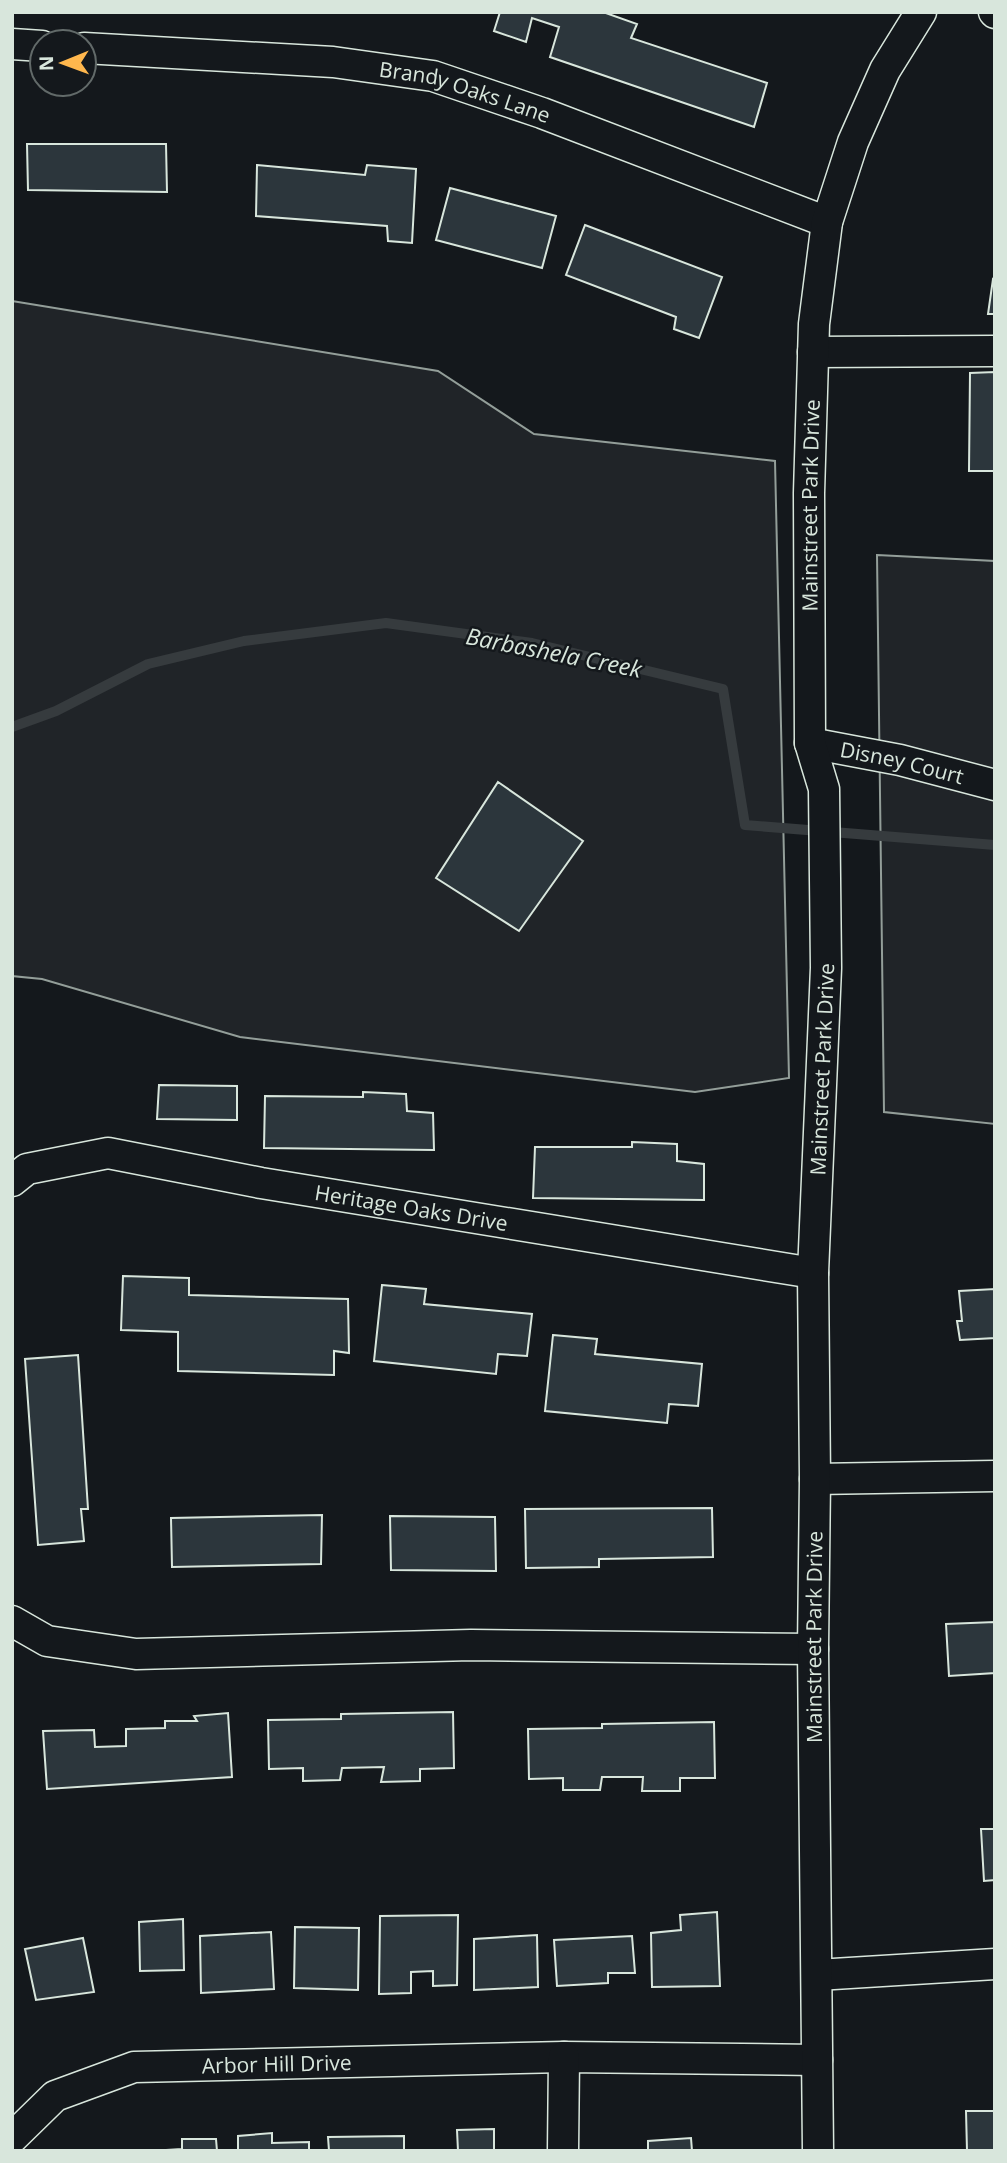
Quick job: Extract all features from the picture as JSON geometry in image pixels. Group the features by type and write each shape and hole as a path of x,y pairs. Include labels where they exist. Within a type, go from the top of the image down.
{"street":[{"name":"Mainstreet Park Drive","path":"818,2151 813,1649 813,1273 826,968 824,789 810,743 808,493 814,324 827,222 853,142 885,70 921,12"},
{"name":"Brandy Oaks Lane","path":"98,49 333,62 433,76 542,113 827,222"},
{"path":"813,352 995,351"},
{"name":"Disney Court","path":"810,743 900,760 995,785"},
{"name":"Heritage Oaks Drive","path":"12,1181 27,1169 108,1153 261,1183 813,1273"},
{"path":"815,1479 995,1476"},
{"path":"12,1621 47,1641 136,1654 471,1645 813,1649"},
{"path":"817,1975 995,1964"},
{"path":"564,2057 564,2151"},
{"name":"Arbor Hill Drive","path":"12,2138 55,2096 134,2067 564,2057 817,2060"}],"shaded area":[{"path":"12,301 438,371 534,434 775,461 789,1078 695,1092 240,1037 42,979 12,976"},
{"path":"877,555 995,561 995,1124 884,1112"}],"building":[{"path":"500,12 603,12 637,24 631,38 767,83 754,127 550,57 559,27 532,18 526,42 494,31"},
{"path":"27,144 166,144 167,192 28,190"},
{"path":"257,165 365,175 367,165 416,169 412,243 388,241 387,226 256,216"},
{"path":"450,188 556,216 542,268 436,240"},
{"path":"585,225 722,277 699,338 674,329 676,317 566,275"},
{"path":"993,279 995,314 988,314"},
{"path":"995,372 995,471 969,471 970,373"},
{"path":"498,782 583,841 519,931 436,878"},
{"path":"159,1085 237,1086 237,1120 157,1119"},
{"path":"363,1092 406,1094 407,1111 433,1113 434,1150 264,1148 265,1096 363,1097"},
{"path":"632,1142 677,1144 677,1161 704,1164 704,1200 533,1198 535,1147 632,1147"},
{"path":"123,1276 189,1278 189,1295 348,1299 349,1353 334,1351 334,1375 178,1371 178,1332 121,1330"},
{"path":"382,1285 426,1289 424,1304 532,1314 527,1356 498,1354 496,1374 374,1361"},
{"path":"995,1289 995,1338 960,1340 957,1321 962,1321 959,1291"},
{"path":"553,1335 597,1339 595,1354 702,1364 698,1406 669,1404 667,1423 545,1411"},
{"path":"78,1355 88,1509 81,1509 84,1541 38,1545 25,1359"},
{"path":"712,1508 713,1557 599,1559 599,1567 526,1568 525,1509"},
{"path":"322,1515 321,1564 172,1567 171,1518"},
{"path":"390,1516 495,1517 496,1571 391,1570"},
{"path":"995,1622 995,1673 949,1676 946,1624"},
{"path":"453,1712 454,1768 420,1769 420,1781 381,1782 384,1767 342,1768 340,1780 303,1781 303,1768 269,1769 268,1720 341,1719 341,1714"},
{"path":"228,1713 232,1777 47,1789 43,1731 94,1730 95,1747 126,1746 126,1729 165,1728 165,1721 197,1721 194,1716"},
{"path":"714,1722 715,1778 680,1778 680,1791 642,1791 643,1777 602,1777 600,1790 563,1790 563,1778 529,1779 528,1729 602,1728 602,1724"},
{"path":"981,1829 995,1829 995,1880 984,1881"},
{"path":"717,1912 720,1986 652,1987 651,1933 681,1930 680,1915"},
{"path":"458,1915 457,1985 433,1986 433,1971 411,1972 411,1993 379,1994 380,1916"},
{"path":"183,1919 184,1970 140,1971 139,1922"},
{"path":"295,1927 359,1928 358,1990 294,1988"},
{"path":"271,1932 274,1989 201,1993 200,1936"},
{"path":"537,1935 538,1987 474,1990 474,1939"},
{"path":"632,1936 635,1973 608,1973 608,1983 557,1986 554,1940"},
{"path":"83,1938 94,1992 36,2000 25,1949"},
{"path":"966,2111 995,2111 995,2151 967,2151"},
{"path":"494,2129 494,2151 458,2151 457,2130"},
{"path":"272,2133 272,2143 309,2142 309,2151 238,2151 238,2136"},
{"path":"404,2136 404,2151 329,2151 328,2137"},
{"path":"691,2138 692,2151 648,2151 648,2141"},
{"path":"182,2139 216,2139 217,2151 150,2151 182,2149"}],"waterway":[{"name":"Barbashela Creek","path":"12,727 56,711 148,664 244,641 386,623 532,643 723,689 745,825 995,845"}]}
